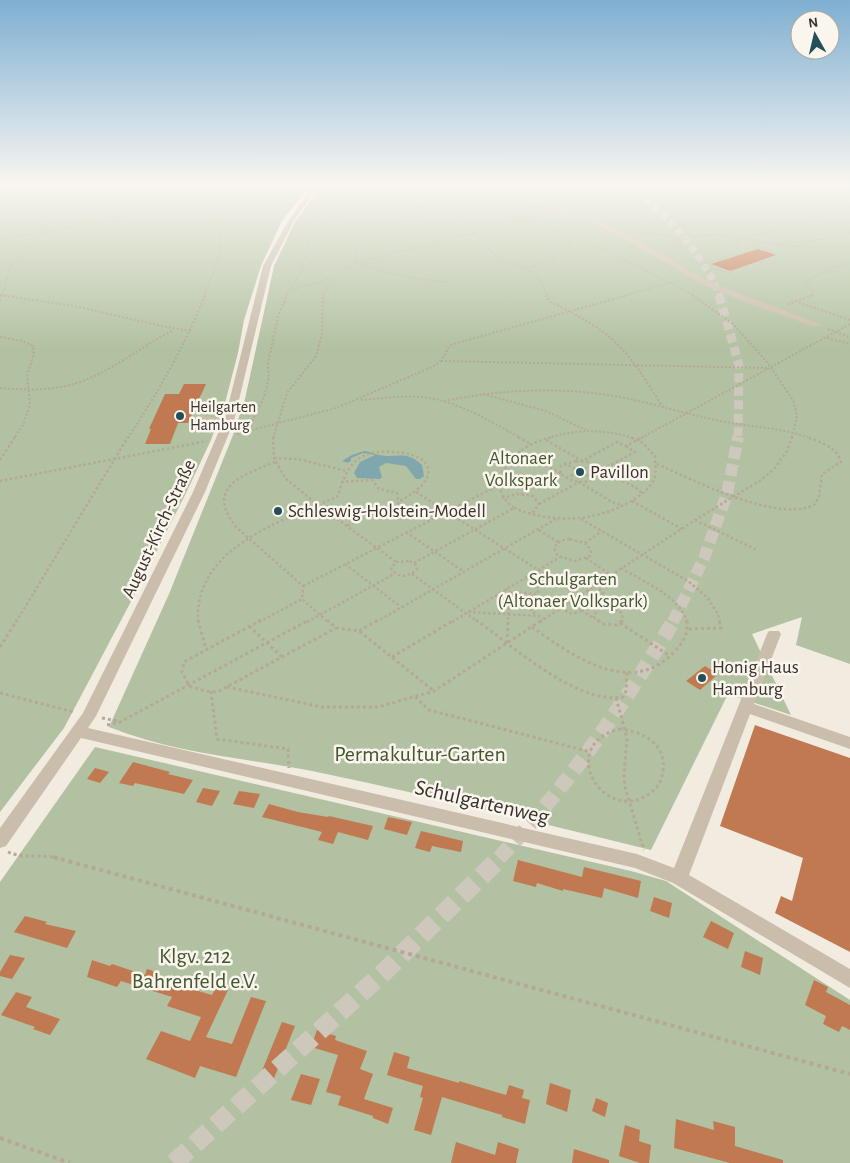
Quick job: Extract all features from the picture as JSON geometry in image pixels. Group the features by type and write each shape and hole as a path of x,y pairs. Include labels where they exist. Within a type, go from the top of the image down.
{"street":[{"name":"August-Kirch-Straße","path":"0,841 89,716 199,492 229,421 268,266 281,239"},
{"path":"631,239 692,276 722,290 818,325"},
{"path":"199,419 229,421"},
{"path":"679,878 774,634"},
{"path":"746,706 850,743"},
{"name":"Schulgartenweg","path":"79,732 627,859 679,878 850,979"}],"path":[{"path":"0,301 12,264 30,248 36,239"},
{"path":"0,647 57,557 114,459 153,399 191,331 219,258 220,239"},
{"path":"247,432 264,397 269,378 268,363 278,316 283,301 301,272 309,239"},
{"path":"356,263 355,249 364,239"},
{"path":"396,562 318,505 285,478 275,462 273,441 276,425 287,393 316,356 322,334 323,295 338,272 356,263 447,239"},
{"path":"479,239 490,248 496,256 526,268 540,280 549,301 597,327 620,346 637,366 662,406"},
{"path":"552,259 571,245 569,239"},
{"path":"227,687 291,702 330,707 378,707 434,691 642,554 733,498 776,468 787,451 794,432 796,407 771,368 733,324 695,296 612,253 578,239"},
{"path":"679,239 674,245 676,250 716,269 734,274"},
{"path":"704,264 735,254 739,239"},
{"path":"741,239 774,245 850,244"},
{"path":"774,245 822,239"},
{"path":"356,263 399,276 450,282"},
{"path":"788,304 814,294 804,282 837,266 850,263"},
{"path":"526,268 540,264"},
{"path":"710,271 716,269"},
{"path":"823,272 842,272"},
{"path":"291,290 333,278"},
{"path":"441,361 450,345 677,280"},
{"path":"1,296 39,300 128,317 173,330 191,331"},
{"path":"793,301 850,320"},
{"path":"822,316 828,312"},
{"path":"626,446 850,324"},
{"path":"0,388 29,391 67,386 99,372 152,340 173,330"},
{"path":"836,332 850,336"},
{"path":"0,337 22,341 33,346 34,354 27,375 30,405 23,425 0,460"},
{"path":"825,338 850,344"},
{"path":"0,481 222,438 276,425 358,400 441,361 771,368"},
{"path":"444,401 516,390 556,390 623,398 734,423 794,432 822,443 839,455 841,462 826,469 821,476 821,496 817,502 809,508 791,509 733,498 657,464"},
{"path":"480,394 546,411 587,431"},
{"path":"358,400 419,398 444,401 490,421 531,444"},
{"path":"587,431 610,432 638,439 654,452 657,464 654,480 649,488 632,501 597,515 556,519 531,515 514,508 502,498 499,485 504,466 511,456 531,444 567,433 587,431"},
{"path":"544,440 582,461 593,464 600,471 635,486 642,493"},
{"path":"531,515 539,504 579,482 594,480 598,477 600,471 635,452 617,442 582,461 564,464 561,466 560,472"},
{"path":"206,649 197,624 199,599 205,580 212,568 223,557 249,538 338,496 346,471 369,452 381,450 403,452 418,456 426,461 429,477 416,492 398,502"},
{"path":"519,450 560,472 566,478 579,482 612,502 622,505"},
{"path":"274,458 298,459 346,471"},
{"path":"275,462 237,478 225,494 225,507 228,517 304,586"},
{"path":"564,464 594,480"},
{"path":"566,478 593,464"},
{"path":"502,498 521,494 560,472"},
{"path":"341,482 372,480 379,489 397,493 399,509 393,514 385,516 373,514 347,526"},
{"path":"304,586 499,485"},
{"path":"416,492 579,596"},
{"path":"521,494 534,497 539,504"},
{"path":"632,501 682,529"},
{"path":"297,516 295,514 298,505"},
{"path":"414,563 514,508"},
{"path":"580,518 688,581 707,597 718,614 721,628 689,629"},
{"path":"359,631 556,519"},
{"path":"695,520 757,550"},
{"path":"539,530 558,542"},
{"path":"585,543 602,531"},
{"path":"406,532 463,571"},
{"path":"570,539 585,543 591,552 586,558 575,561 560,557 554,548 558,542 570,539"},
{"path":"392,656 560,557"},
{"path":"586,558 611,575"},
{"path":"79,732 120,722 394,574 403,576 412,574 417,568 414,563 405,560 396,562 392,568 394,574"},
{"path":"345,564 401,607"},
{"path":"532,627 572,655 589,664 609,670 627,671 642,671 656,667 684,642 689,629 684,614 676,603 621,568"},
{"path":"509,592 538,594 538,569"},
{"path":"412,574 565,684 593,694 616,698 623,697 626,691 627,671"},
{"path":"596,585 603,593 600,598"},
{"path":"302,599 304,586"},
{"path":"505,589 543,619"},
{"path":"588,590 617,609 623,616 620,623"},
{"path":"507,643 509,592"},
{"path":"302,599 336,628 359,631 434,691"},
{"path":"302,599 184,662 182,672 189,686 205,692 217,692 336,628"},
{"path":"569,602 607,626 620,623 670,656"},
{"path":"598,622 594,614 598,608 608,606 617,609"},
{"path":"561,608 572,614 581,610"},
{"path":"466,612 538,616"},
{"path":"249,626 282,657"},
{"path":"211,691 217,739 288,749 289,770"},
{"path":"0,693 120,722"},
{"path":"415,697 429,710 591,752"},
{"path":"616,698 626,729 625,787 648,866"},
{"path":"619,729 626,729 640,732 652,740 660,751 663,764 659,783 653,791 630,801 618,801 602,794 594,785 589,772 591,752 596,741 602,736 619,729"},
{"path":"0,849 15,854 46,855 850,1074"},
{"path":"0,1138 70,1163"}],"green space":[{"path":"0,239 273,239 261,266 244,320 226,399 211,440 186,493 64,728 0,812"},
{"name":"Altonaer Volkspark","path":"287,239 850,239 850,664 796,645 802,617 752,634 791,715 728,694 651,850 354,780 183,749 133,736 109,727 169,594 233,435 245,399 274,266"},
{"name":"Klgv. 212 Bahrenfeld e.V.","path":"95,747 631,871 666,881 850,1000 850,1163 0,1163 0,882"}],"water":[{"path":"364,451 377,455 411,457 422,465 424,476 416,479 406,466 386,463 379,467 382,477 380,479 357,478 354,473 360,462 375,455 363,453 351,458 351,461 348,463 342,461"}],"building":[{"path":"758,249 776,255 730,271 711,264"},
{"path":"184,384 206,384 188,423 178,423 170,444 145,444 151,429 149,429 165,394 179,394"},
{"name":"Honig Haus Hamburg","path":"705,666 718,674 700,690 686,681"},
{"path":"755,725 850,758 850,952 775,913 781,896 792,901 803,858 720,826"},
{"path":"133,762 193,780 184,794 135,783 133,786 119,783"},
{"path":"95,768 109,772 100,783 87,779"},
{"path":"203,788 220,791 212,806 196,802"},
{"path":"239,791 260,794 254,808 233,804"},
{"path":"269,804 298,812 329,816 373,826 368,840 338,832 333,844 318,840 322,832 262,817"},
{"path":"388,817 412,822 407,835 384,829"},
{"path":"421,831 463,841 461,852 432,846 430,852 415,848"},
{"path":"518,860 582,877 584,867 641,881 638,898 604,888 602,898 563,889 563,891 537,883 536,887 513,881"},
{"path":"654,897 672,903 669,918 650,911"},
{"path":"25,916 47,922 45,924 76,931 67,948 14,932"},
{"path":"711,921 734,933 728,949 703,937"},
{"path":"745,951 763,958 760,975 741,967"},
{"path":"10,955 25,958 12,979 0,976 0,972"},
{"path":"92,960 110,966 112,964 145,975 147,969 160,973 157,979 212,995 216,987 228,990 206,1037 232,1044 251,997 266,1001 236,1077 200,1066 195,1078 146,1059 161,1031 190,1041 201,1017 167,1006 172,997 121,981 117,987 87,977"},
{"path":"814,980 828,987 826,992 850,1005 850,1030 842,1026 839,1032 823,1024 826,1016 805,1005"},
{"path":"16,992 32,997 26,1007 60,1019 50,1035 33,1029 35,1027 1,1015"},
{"path":"282,1022 295,1026 270,1088 257,1083"},
{"path":"317,1030 336,1036 335,1040 367,1051 360,1069 373,1074 364,1099 393,1108 388,1124 373,1118 373,1116 338,1105 341,1096 326,1092 338,1055 311,1047"},
{"path":"394,1052 410,1057 407,1068 506,1095 509,1085 524,1090 522,1098 530,1100 525,1124 442,1097 431,1135 414,1130 423,1098 420,1097 423,1086 387,1075"},
{"path":"301,1074 320,1079 311,1105 291,1100"},
{"path":"550,1083 571,1090 567,1112 546,1104"},
{"path":"596,1098 608,1103 605,1117 592,1111"},
{"path":"676,1119 714,1130 713,1121 735,1127 735,1146 783,1160 783,1163 730,1163 674,1148"},
{"path":"625,1125 640,1130 639,1141 651,1145 649,1163 640,1163 619,1156"},
{"path":"456,1142 495,1155 498,1142 519,1149 516,1163 451,1163"},
{"path":"574,1149 609,1160 609,1163 572,1163"}],"tunnel":[{"path":"686,239 703,263 720,296"},
{"path":"719,295 739,365 738,438"},
{"path":"674,620 704,558 727,494 738,437"},
{"path":"499,858 571,774 615,714 674,620"},
{"path":"174,1163 382,974 501,857"}],"place":[{"name":"Heilgarten Hamburg","path":"180,416"},
{"name":"Pavillon","path":"580,472"},
{"name":"Schleswig-Holstein-Modell","path":"278,511"},
{"name":"Honig Haus Hamburg","path":"702,678"}],"park label":[{"name":"Schulgarten (Altonaer Volkspark)","path":"573,590"},
{"name":"Permakultur-Garten","path":"420,754"}]}
